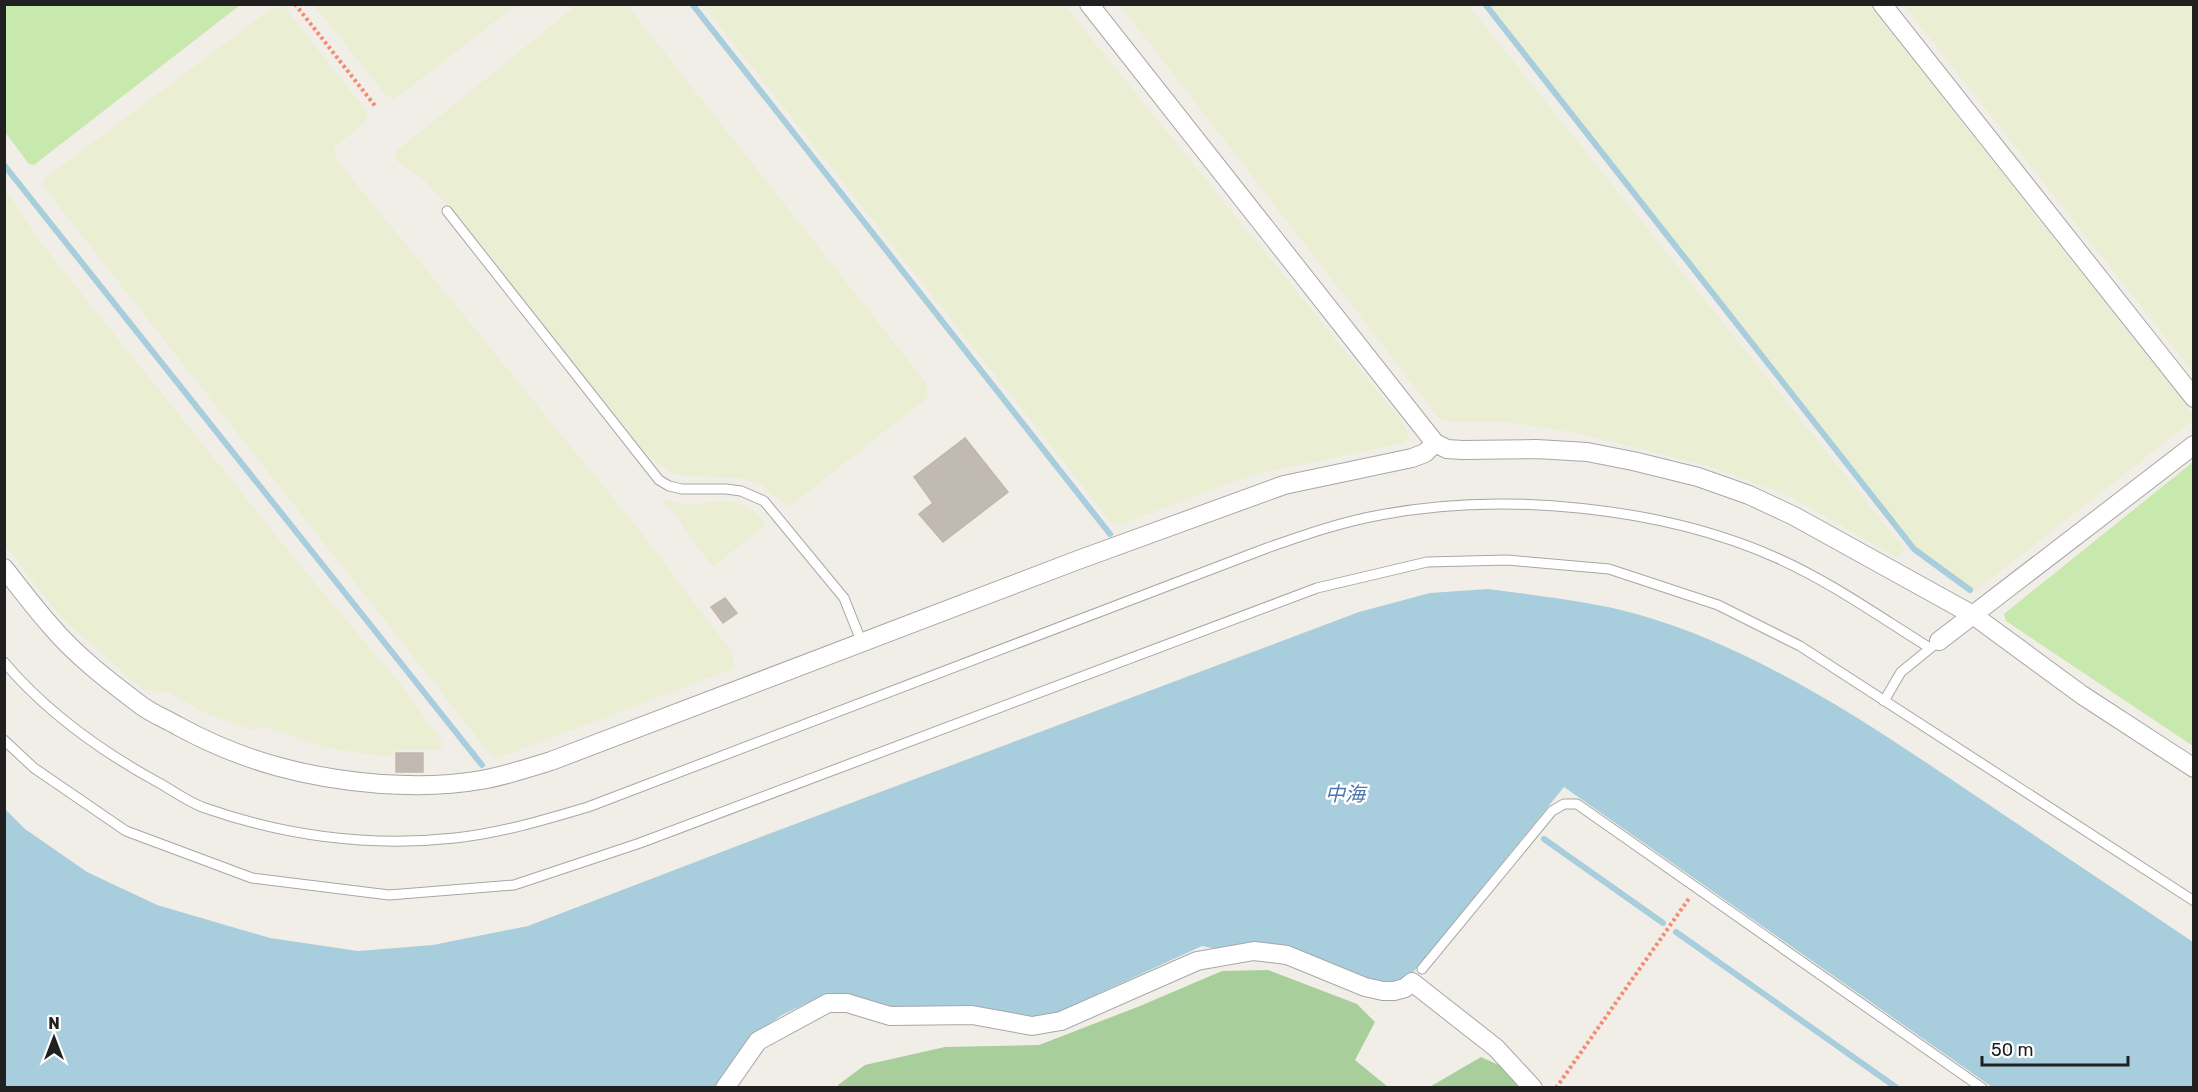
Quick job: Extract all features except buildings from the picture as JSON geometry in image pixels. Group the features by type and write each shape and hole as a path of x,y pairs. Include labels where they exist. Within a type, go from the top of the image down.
{"street":[{"path":"1089,4 1436,443 1447,448 1463,450 1518,448 1587,452 1633,460 1698,477 1749,495 1794,516 1972,615 2082,695 2193,768"},
{"path":"1882,4 2193,398"},
{"path":"4,568 50,626 98,671 144,708 206,742 246,758 297,773 343,781 397,785 444,785 514,773 1089,556 1284,485 1412,458 1425,453 1436,443"},
{"path":"1935,644 2193,446"},
{"path":"725,1088 758,1041 828,1003 847,1003 890,1016 972,1016 1032,1026 1061,1021 1197,961 1254,951 1287,955 1365,987 1383,991 1405,988 1417,975 1496,1048 1533,1088"}],"lane":[{"path":"447,211 658,480 682,489 741,491 764,501 844,598 862,643"},
{"path":"4,662 25,687 70,727 125,765 203,807 278,829 341,840 396,841 455,838 520,828 588,807 1330,526 1381,514 1460,504 1522,504 1584,509 1687,526 1730,539 1778,559 1935,644 1900,672 1884,701"},
{"path":"4,740 34,768 126,831 252,878 389,895 514,885 640,843 1317,588 1427,562 1507,560 1609,569 1718,605 1800,646 2193,901"},
{"path":"1417,975 1552,811 1564,804 1577,804 1982,1088"}],"path":[{"path":"295,4 376,107"},
{"path":"1556,1088 1696,888"}],"green space":[{"path":"9,4 240,5 34,165 29,164 5,132 4,8"},
{"path":"314,5 516,5 394,100 385,94"},
{"path":"577,5 627,5 926,383 928,397 790,506 761,485 740,478 683,476 672,473 648,456 451,209 424,180 397,161 394,153"},
{"path":"703,5 1064,5 1405,425 1408,439 1404,443 1251,475 1119,525 1110,521"},
{"path":"1120,5 1468,5 1905,550 1897,557 1787,495 1715,468 1583,434 1508,422 1450,422 1439,418"},
{"path":"1490,5 1869,5 2193,414 2192,421 1975,591 1913,545"},
{"path":"1904,5 2193,5 2193,372"},
{"path":"284,7 368,113 363,124 334,147 336,159 644,536 731,652 734,664 732,669 498,758 490,754 43,186 44,179 271,9"},
{"path":"4,187 44,247 303,569 402,686 442,742 439,750 396,750 389,757 327,748 266,727 252,730 207,714 170,693 142,689 60,616 5,545"},
{"path":"2193,462 2193,746 2006,621 2004,614"},
{"path":"667,500 689,505 721,501 736,503 758,514 766,525 714,566 685,530 677,515 663,503"},
{"path":"1268,970 1357,1004 1375,1022 1355,1060 1388,1087 838,1087 865,1065 945,1047 1039,1045 1222,971"},
{"path":"1481,1057 1503,1067 1518,1087 1428,1088"}],"water":[{"name":"中海","path":"1488,589 1584,602 1640,615 1683,629 1767,667 1888,737 2193,942 2193,1087 1992,1087 1564,787 1416,969 1409,977 1391,986 1202,946 1045,1018 971,1008 889,1009 848,994 828,993 782,1015 749,1038 716,1087 5,1087 4,808 25,829 87,872 157,905 270,938 358,951 433,945 528,926 1359,612 1430,593"}],"waterway":[{"path":"692,4 1110,534"},
{"path":"1485,4 1914,549 1970,590"},
{"path":"4,165 482,765"},
{"path":"1544,839 1663,923"},
{"path":"1676,932 1897,1088"}]}
